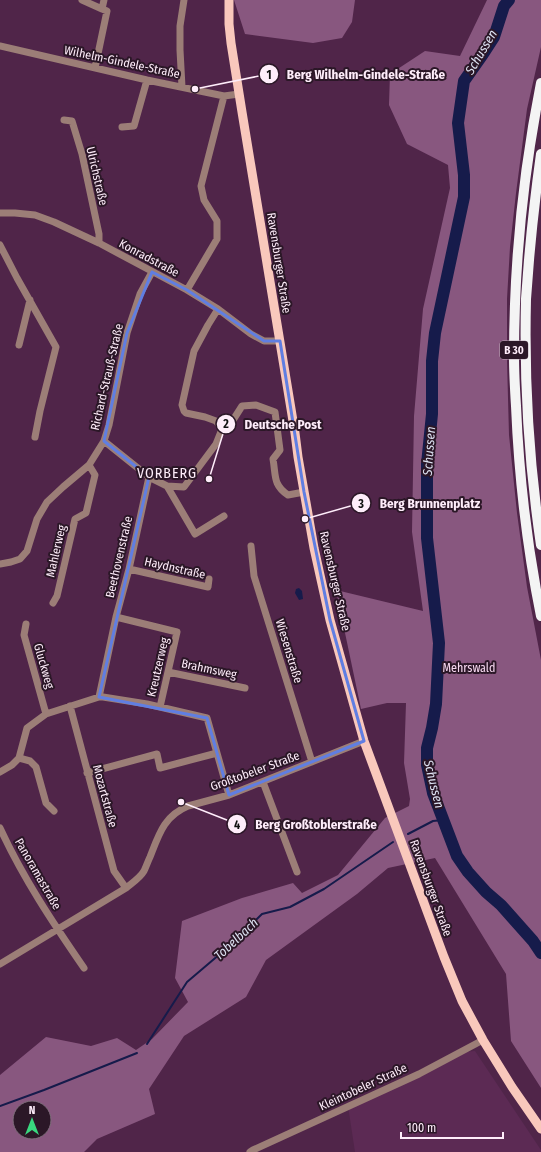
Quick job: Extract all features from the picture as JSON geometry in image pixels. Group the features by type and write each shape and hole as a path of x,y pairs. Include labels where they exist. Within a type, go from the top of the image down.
{"highway":[{"name":"B 30","path":"541,83 535,112 523,195 515,300 514,359 517,435 524,512 541,616"},
{"name":"B 30","path":"541,154 535,196 526,298 526,359 529,435 536,512 541,545"}],"main road":[{"name":"Ravensburger Straße","path":"229,0 231,43 239,94 304,492 314,548 330,620 364,741 444,957 462,1001 483,1040 512,1087 541,1129"}],"street":[{"path":"82,0 106,11 94,68"},
{"path":"102,9 104,0"},
{"path":"182,87 180,26 184,0"},
{"path":"0,41 0,46"},
{"name":"Wilhelm-Gindele-Straße","path":"0,46 224,96 239,94"},
{"path":"122,127 134,126 147,80"},
{"path":"187,290 217,239 216,222 204,200 201,186 224,96"},
{"name":"Ulrichstraße","path":"64,120 72,121 82,154 99,234 99,244"},
{"name":"Konradstraße","path":"0,213 35,215 54,222 187,290 251,334 264,341 280,341"},
{"path":"0,244 56,347 35,437"},
{"name":"Richard-Strauß-Straße","path":"0,564 20,559 27,551 37,518 47,502 89,465 104,441 110,420 127,333 140,294 152,272"},
{"path":"19,345 30,300"},
{"path":"218,310 208,325 194,352 182,405 186,413 216,421 222,429"},
{"path":"222,429 228,428 242,406 256,405 274,412 280,450 274,459 277,484 280,490 288,495 304,492"},
{"path":"104,441 149,477 167,486 184,486 216,444 222,429"},
{"name":"Mahlerweg","path":"53,603 57,596 75,518 86,513 95,475 89,465"},
{"name":"Beethovenstraße","path":"99,697 149,477"},
{"path":"167,486 195,534 224,516"},
{"name":"Wiesenstraße","path":"251,546 254,576 312,762"},
{"name":"Haydnstraße","path":"129,569 208,587 209,579"},
{"name":"Kreutzerweg","path":"116,617 177,632 160,707"},
{"name":"Gluckweg","path":"26,624 24,635 46,714"},
{"name":"Brahmsweg","path":"168,672 245,688"},
{"path":"0,772 12,765 19,758 27,728 46,714 99,697 104,697 160,707 207,718 229,795"},
{"name":"Mozartstraße","path":"70,706 114,872 126,888"},
{"name":"Großtobeler Straße","path":"0,964 126,888 143,872 160,832 172,815 188,806 229,795 364,741"},
{"path":"87,773 157,754 160,768 217,753"},
{"path":"19,758 30,761 36,767 46,803 54,811"},
{"path":"263,782 297,872"},
{"name":"Panoramastraße","path":"0,828 11,853 35,894 84,968"},
{"name":"Kleintobeler Straße","path":"250,1152 419,1074 483,1040"}],"highlighted area":[{"path":"152,272 187,290 264,341 280,341 304,492 330,620 364,741 229,795 207,718 99,697 149,477 104,441 127,333"}],"shaded area":[{"path":"299,588 302,591 303,599 299,600 295,593 296,589"},
{"path":"475,1051 541,1152 355,1152 348,1106 462,1052"}],"green space":[{"path":"234,0 355,0 352,22 342,38 313,43 245,34"},
{"name":"Mehrswald","path":"487,0 541,0 541,47 527,109 510,247 507,299 507,361 509,435 517,513 527,587 541,660 541,1088 511,1041 506,974 435,858 388,868 357,894 266,960 246,997 184,1036 149,1089 155,1114 97,1139 84,1152 0,1152 0,1075 46,1037 91,1046 117,1038 136,1050 152,1039 188,1002 175,978 182,921 242,898 293,883 302,893 338,875 385,818 409,806 410,799 404,763 406,703 387,703 361,709 336,590 423,611 412,532 414,416 423,309 450,188 448,165 407,144 389,105 390,74 425,51 460,56"}],"waterway":[{"name":"Schussen","path":"509,0 504,6 494,37 464,81 458,123 464,175 464,197 435,333 432,361 432,414 427,464 427,538 439,643 436,704 427,748 427,765 433,793 457,856 468,872 486,892 501,905 533,941 541,953"},
{"name":"Tobelbach","path":"408,834 433,821 443,820"},
{"name":"Tobelbach","path":"147,1044 187,982 227,948 262,914 290,907 324,889 393,842"},
{"name":"Tobelbach","path":"0,1106 137,1053"}],"place":[{"name":"Berg Wilhelm-Gindele-Straße","path":"195,89"},
{"name":"Deutsche Post","path":"209,479"},
{"name":"Berg Brunnenplatz","path":"305,519"},
{"name":"Berg Großtoblerstraße","path":"181,802"}],"district":[{"name":"VORBERG","path":"167,473"}]}
